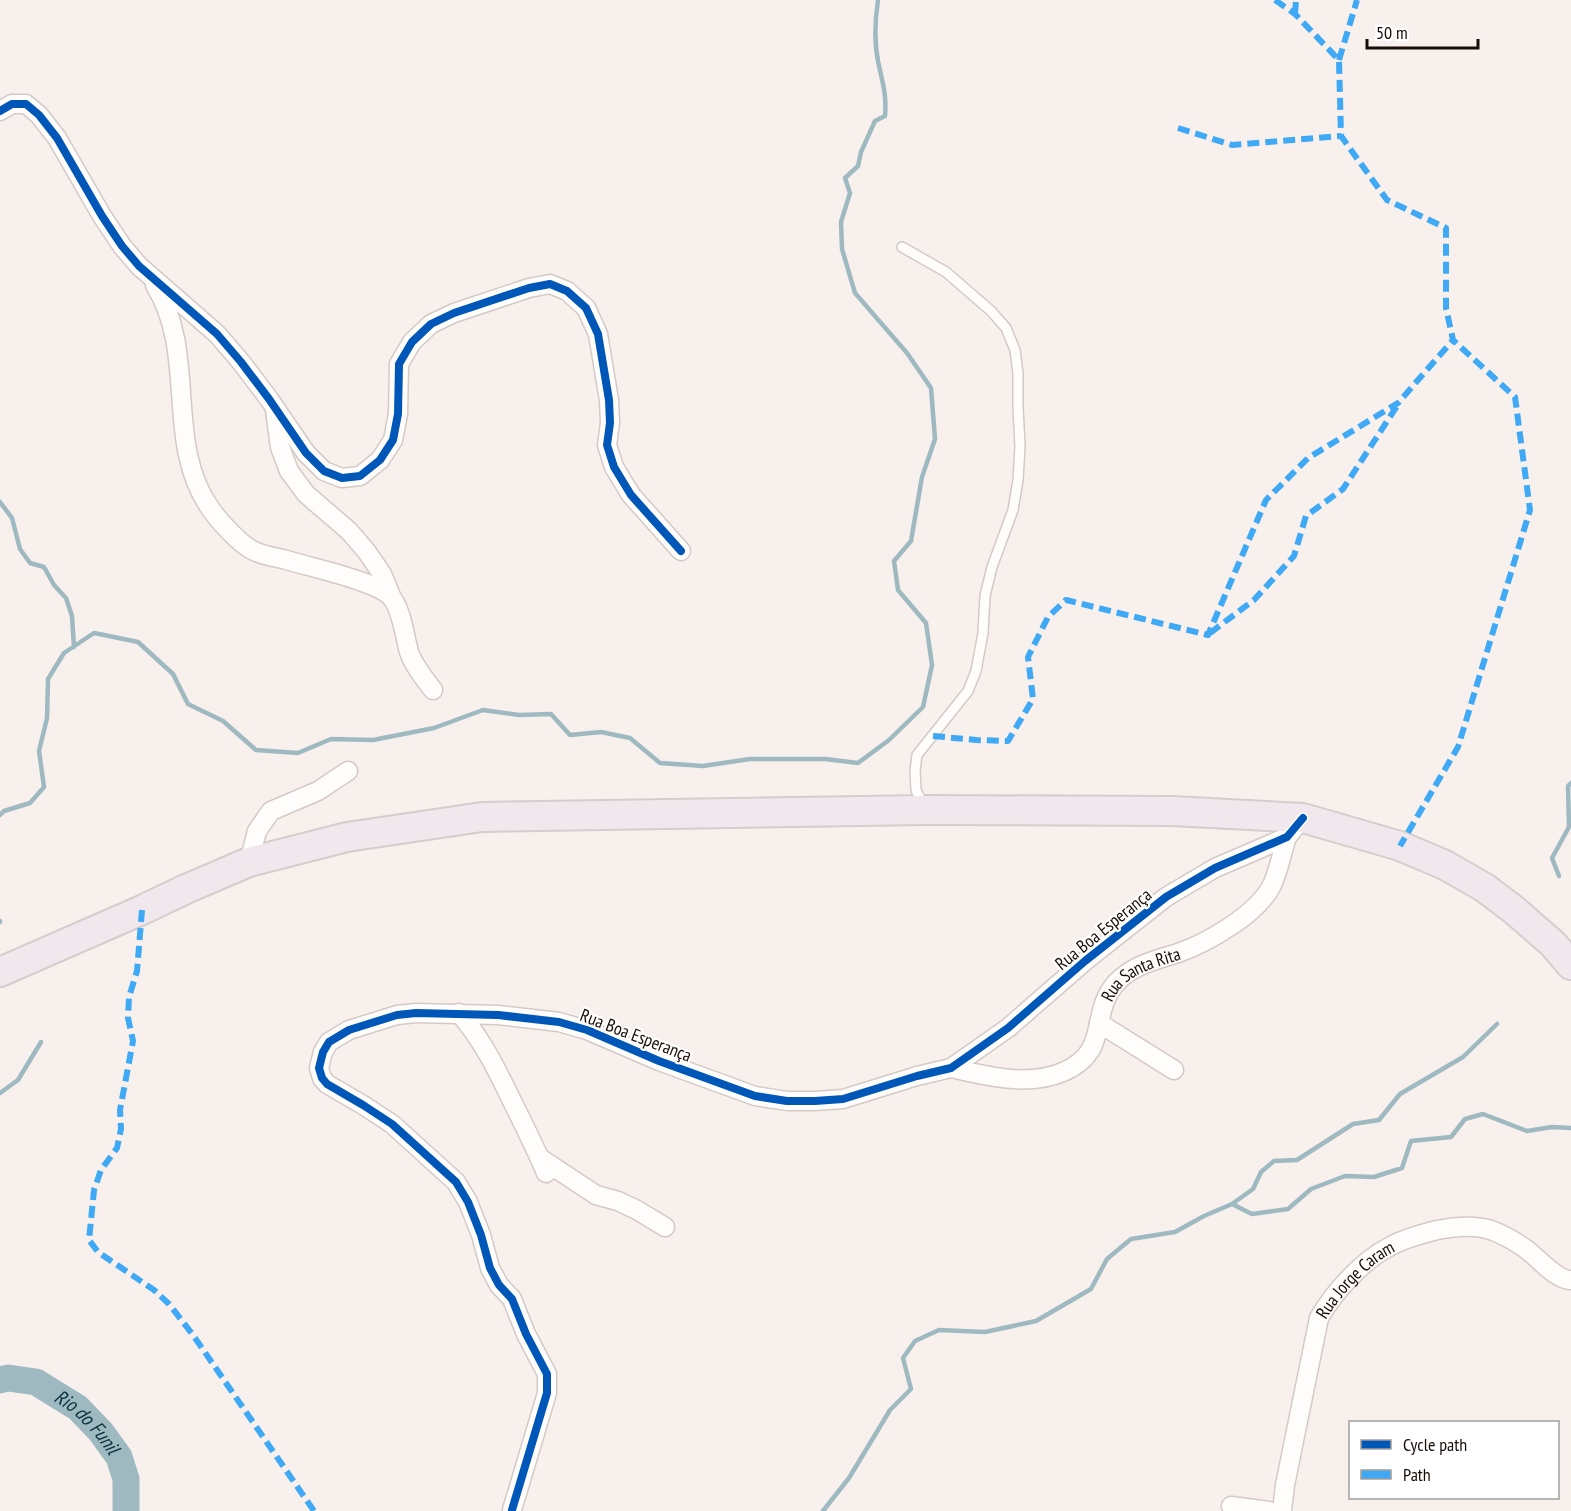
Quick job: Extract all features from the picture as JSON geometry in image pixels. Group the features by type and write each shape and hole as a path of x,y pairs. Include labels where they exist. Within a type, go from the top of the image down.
{"main road":[{"path":"0,972 249,862 347,837 482,817 925,810 1172,811 1295,828 1400,846 1445,865 1485,888 1514,909 1552,943 1571,965"}],"street":[{"path":"0,111 12,104 26,104 39,115 57,138 122,246 139,266 217,333 242,362 306,453 324,471 342,478 360,476 380,460 393,440 398,414 399,364 412,342 430,324 454,313 530,288 550,284 567,291 586,308 598,334 609,400 610,423 607,445 614,467 631,495 681,551"},
{"path":"148,273 170,316 180,372 186,452 195,482 210,508 230,531 252,550 352,579 375,587 391,596"},
{"path":"274,406 280,447 289,471 306,494 349,531 382,574 398,610 410,653 419,673 433,690"},
{"path":"249,862 257,831 271,811 318,791 348,771"},
{"name":"Rua Santa Rita","path":"951,1068 1006,1078 1048,1076 1062,1072 1084,1059 1095,1042 1106,998 1112,987 1137,967 1181,952 1213,937 1253,909 1271,886 1295,828"},
{"name":"Rua Boa Esperança","path":"512,1509 547,1393 547,1374 526,1334 512,1299 498,1285 490,1268 481,1235 462,1190 392,1124 327,1084 319,1068 323,1052 329,1042 349,1030 397,1014 459,1013 531,1018 559,1022 587,1030 659,1061 755,1096 786,1101 843,1099 951,1068 1008,1028 1085,961 1166,897 1215,868 1295,828"},
{"path":"459,1013 482,1044 543,1166 596,1195 618,1201 637,1210 665,1227"},
{"path":"1100,1023 1174,1070"},
{"name":"Rua Jorge Caram","path":"1282,1511 1285,1485 1320,1318 1328,1303 1365,1264 1389,1246 1425,1233 1457,1226 1469,1226 1493,1230 1523,1247 1557,1277 1567,1281 1571,1280"},
{"path":"1231,1506 1269,1511"}],"lane":[{"path":"902,247 946,272 991,310 1006,328 1015,350 1018,373 1020,446 1013,510 992,567 985,596 983,633 976,671 968,691 917,755 916,790 925,810"}],"waterway":[{"path":"0,815 4,811 30,803 44,787 39,751 47,718 48,679 64,653 94,633 138,642 173,674 188,704 223,721 256,750 298,753 331,739 373,740 434,728 483,710 519,715 551,714 570,735 601,732 630,738 660,763 703,766 750,759 825,759 858,763 889,740 923,707 932,665 926,623 898,590 894,561 911,541 922,477 935,439 931,388 907,353 855,293 842,249 841,222 850,193 845,178 858,166 861,152 875,121 885,116 885,94 876,46 878,0"},
{"path":"0,502 12,518 20,549 30,563 44,567 54,585 66,598 72,616 74,647"},
{"path":"1559,876 1552,858 1569,827 1568,786 1571,783"},
{"path":"1232,1204 1253,1189 1261,1172 1274,1161 1297,1160 1353,1124 1379,1120 1400,1094 1463,1057 1497,1024"},
{"path":"0,1093 18,1080 41,1042"},
{"path":"823,1511 849,1478 890,1410 911,1389 903,1358 915,1341 939,1330 985,1332 1036,1321 1091,1289 1107,1259 1131,1239 1175,1232 1232,1204 1252,1214 1288,1209 1311,1189 1345,1176 1374,1177 1402,1168 1411,1141 1451,1137 1465,1119 1483,1114 1527,1131 1552,1127 1571,1128"},
{"name":"Rio do Funil","path":"0,1380 8,1378 36,1382 78,1408 101,1432 119,1457 126,1479 126,1511"}],"marked path":[{"path":"1275,0 1295,14 1339,60 1341,136 1387,200 1446,228 1446,308 1453,340 1515,397 1530,510 1458,747 1400,846"},
{"path":"1295,14 1296,0"},
{"path":"1339,60 1357,0"},
{"path":"1178,128 1232,145 1341,136"},
{"path":"933,736 1008,741 1033,699 1028,657 1048,617 1066,600 1208,635 1266,500 1308,458 1398,403 1453,340"},
{"path":"1210,633 1254,600 1294,556 1306,516 1343,489 1397,406"},
{"path":"142,910 137,971 129,997 128,1018 133,1041 120,1110 121,1129 117,1148 101,1170 94,1190 89,1240 98,1252 154,1290 169,1304 193,1335 314,1511"}],"cycle path":[{"path":"0,111 12,104 26,104 39,115 57,138 122,246 139,266 217,334 269,399 306,453 324,471 342,478 360,476 380,460 393,440 398,414 399,364 412,342 431,324 454,313 529,288 550,284 567,291 586,308 598,334 609,400 610,423 607,445 614,467 631,495 681,551"},
{"path":"512,1510 547,1393 547,1374 526,1334 512,1299 499,1285 490,1268 481,1235 468,1202 456,1182 392,1124 327,1084 319,1068 323,1052 329,1042 349,1030 397,1015 416,1013 498,1015 559,1022 587,1030 659,1061 755,1096 787,1101 843,1099 951,1068 1008,1028 1085,961 1166,897 1215,868 1287,837 1303,818"}]}
